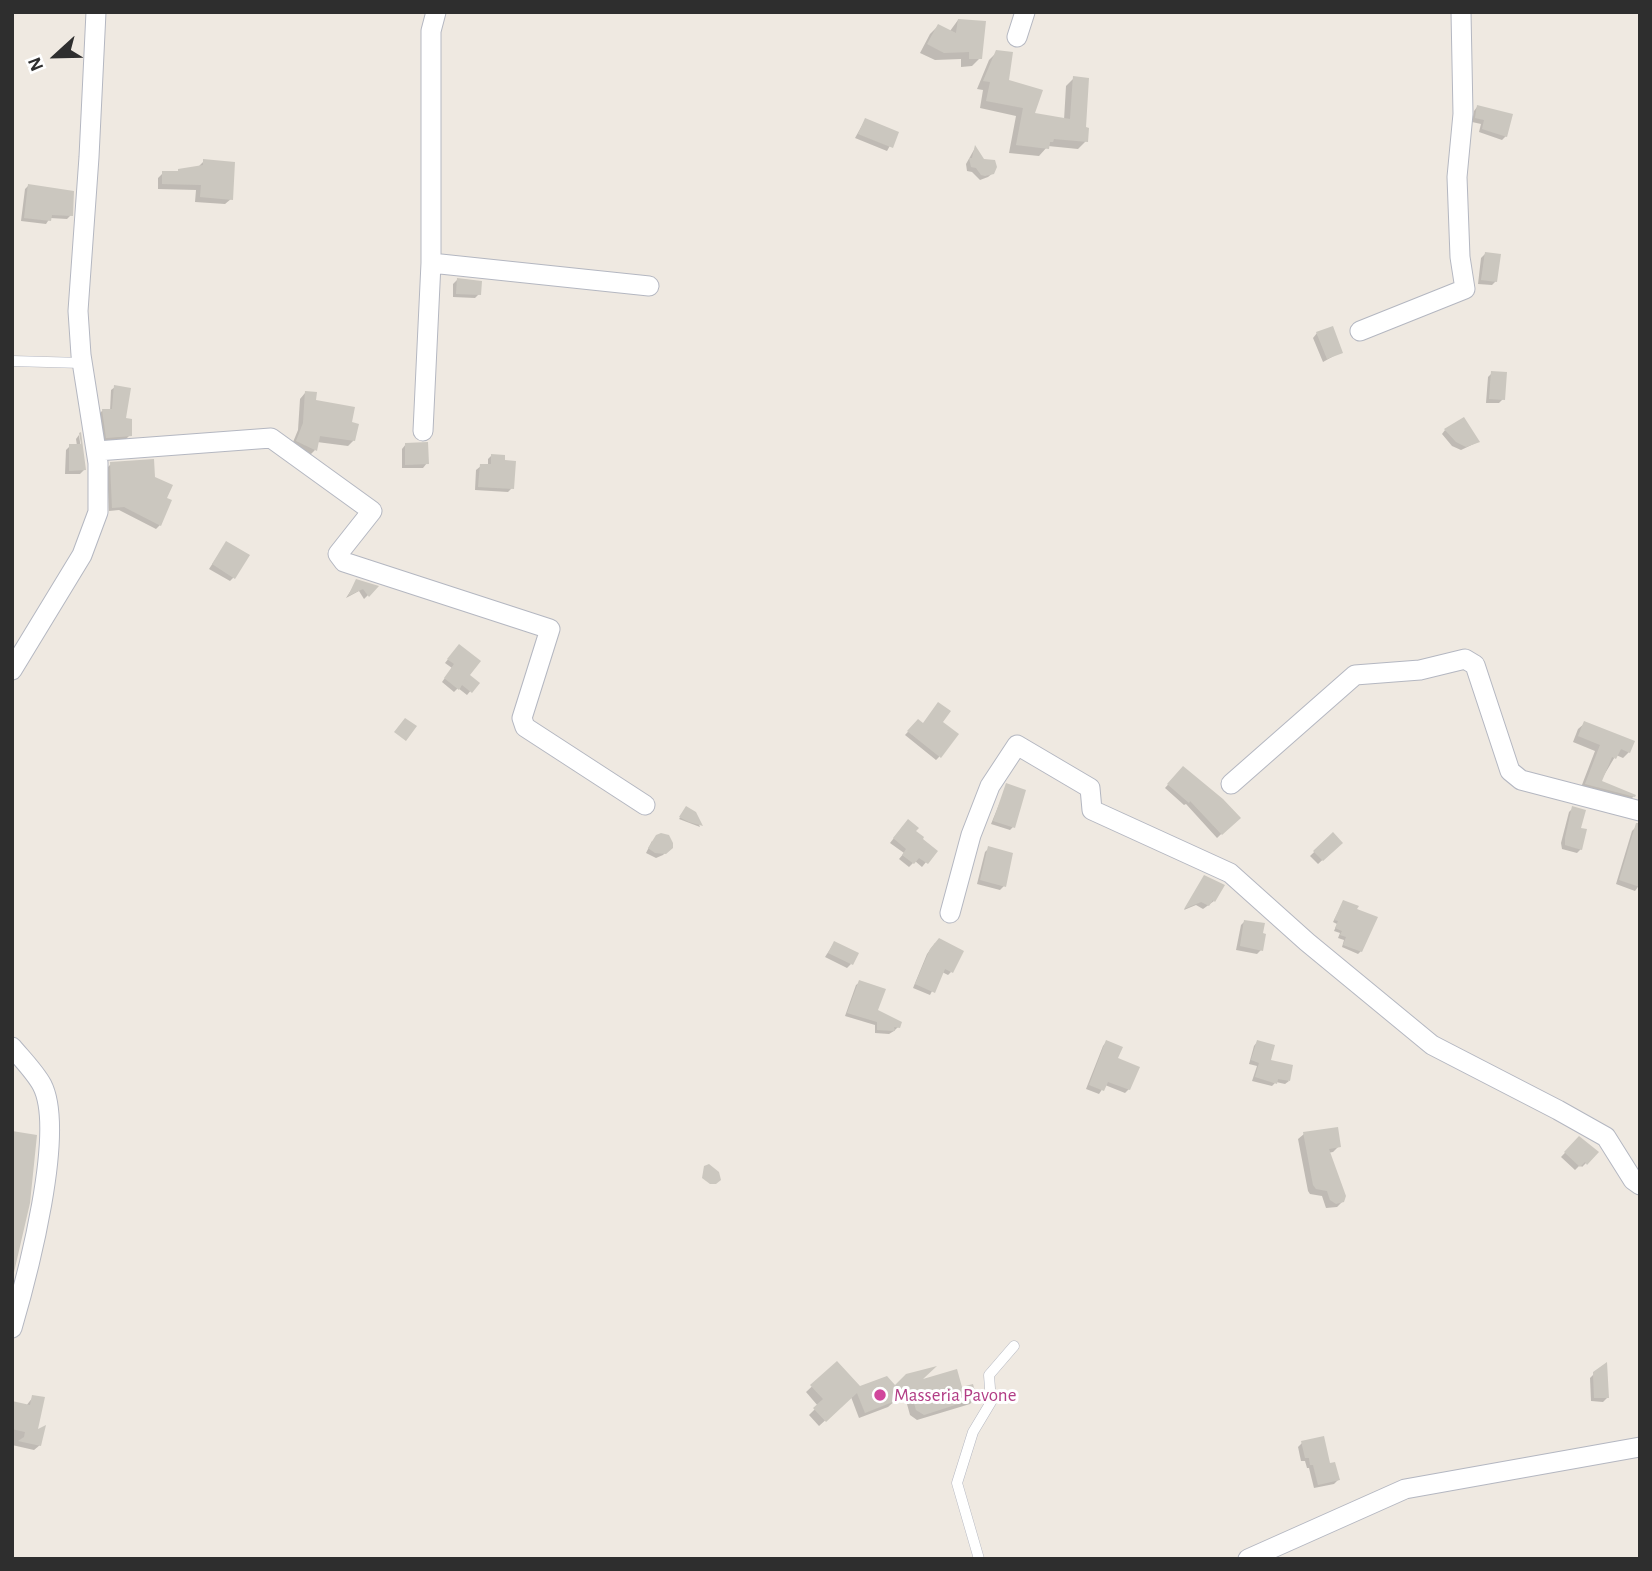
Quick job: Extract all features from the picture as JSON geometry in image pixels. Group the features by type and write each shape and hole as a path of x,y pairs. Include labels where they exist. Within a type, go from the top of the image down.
{"street":[{"path":"12,670 82,555 99,512 97,451 82,363 78,311 96,12"},
{"path":"423,431 431,263 431,31 436,12"},
{"path":"1017,37 1025,12"},
{"path":"1360,331 1465,289 1460,257 1457,177 1462,114 1461,12"},
{"path":"431,263 649,286"},
{"path":"97,451 271,438 372,511 338,554 345,562 550,629 522,718 525,727 645,805"},
{"path":"1231,784 1354,675 1420,670 1465,659 1475,665 1510,771 1521,780 1640,811"},
{"path":"950,913 971,835 990,786 1017,745 1090,788 1092,810 1230,873 1307,942 1432,1045 1606,1138 1633,1180 1640,1185"},
{"path":"12,1047 42,1086 49,1114 48,1150 33,1254 12,1328"},
{"path":"1248,1559 1405,1489 1640,1447"}],"lane":[{"path":"12,361 82,363"},
{"path":"979,1559 957,1483 973,1432 990,1402 989,1376 1014,1346"}],"building":[{"path":"958,19 986,21 982,59 969,59 969,52 944,53 927,44 938,24 956,33"},
{"path":"996,50 1013,52 1009,80 1043,90 1035,113 1070,119 1073,76 1089,78 1086,127 1089,128 1088,142 1054,139 1050,142 1049,149 1016,145 1023,108 986,101 990,82 983,81"},
{"path":"1477,105 1513,114 1507,137 1482,129 1484,120 1475,118"},
{"path":"865,118 899,132 893,148 858,134"},
{"path":"975,145 984,159 995,160 997,167 994,174 981,175 976,168 971,167 969,158 972,158"},
{"path":"203,159 235,162 233,200 200,197 201,185 162,184 162,171 178,171 203,165"},
{"path":"28,184 74,191 73,216 52,215 51,221 24,218"},
{"path":"1485,252 1501,254 1497,282 1481,280"},
{"path":"457,278 482,281 481,295 456,294"},
{"path":"1333,326 1343,353 1327,359 1316,332"},
{"path":"1491,371 1507,372 1505,400 1489,399"},
{"path":"114,385 131,388 126,418 132,419 132,436 106,438 102,409 112,409"},
{"path":"305,391 317,392 316,400 355,407 352,422 359,424 355,441 320,436 317,451 296,441 303,423"},
{"path":"1464,417 1480,442 1466,447 1456,442 1444,429"},
{"path":"81,432 86,470 69,471 69,444 81,444"},
{"path":"428,442 429,464 405,465 405,443"},
{"path":"491,454 505,455 505,460 516,461 514,489 478,487 480,464 491,464"},
{"path":"154,459 155,477 173,485 167,498 172,500 161,526 124,507 112,508 110,462"},
{"path":"226,541 250,555 235,579 212,564"},
{"path":"356,579 379,586 369,597 363,589 348,596"},
{"path":"459,644 481,661 470,675 480,683 472,693 462,685 459,690 444,678 454,664 447,659"},
{"path":"938,702 951,711 943,722 959,734 941,758 907,731 918,719 923,723"},
{"path":"405,718 417,726 406,741 394,732"},
{"path":"1584,721 1635,741 1630,753 1621,749 1616,759 1612,757 1602,781 1636,795 1635,797 1585,784 1600,745 1578,736"},
{"path":"1183,766 1223,799 1241,818 1222,835 1190,801 1189,803 1167,784"},
{"path":"1006,783 1026,790 1015,828 993,821"},
{"path":"686,806 696,812 703,826 679,817"},
{"path":"1572,806 1586,810 1581,828 1587,829 1582,850 1565,845"},
{"path":"908,819 919,828 916,831 923,839 938,851 928,864 919,858 914,864 902,855 906,849 893,838"},
{"path":"1636,823 1640,823 1640,887 1619,880"},
{"path":"1333,832 1343,843 1323,861 1313,851"},
{"path":"656,835 669,835 673,843 673,848 666,854 655,853 648,848"},
{"path":"988,846 1013,853 1006,887 980,880"},
{"path":"1204,875 1225,885 1215,902 1213,900 1209,906 1201,902 1184,909"},
{"path":"1343,900 1378,917 1362,952 1343,945 1346,937 1340,935 1342,931 1335,928 1338,921 1334,920"},
{"path":"1244,920 1265,923 1263,951 1240,946"},
{"path":"939,938 964,951 953,973 945,969 935,993 915,984 930,949"},
{"path":"834,941 859,953 853,965 828,953"},
{"path":"859,980 886,989 878,1010 902,1022 900,1028 894,1027 895,1031 877,1030 877,1022 847,1013"},
{"path":"1106,1040 1123,1047 1118,1058 1140,1067 1130,1090 1108,1082 1104,1091 1089,1085"},
{"path":"1257,1040 1275,1045 1271,1060 1293,1065 1290,1081 1278,1079 1277,1084 1255,1077 1259,1063 1251,1060"},
{"path":"1338,1127 1341,1147 1329,1149 1346,1196 1344,1202 1336,1204 1330,1200 1327,1191 1316,1189 1313,1185 1303,1132"},
{"path":"12,1131 37,1135 30,1203 12,1281"},
{"path":"1579,1136 1599,1152 1587,1165 1585,1162 1580,1167 1564,1152"},
{"path":"709,1164 719,1172 721,1180 716,1184 710,1184 702,1178 704,1166"},
{"path":"837,1361 860,1386 887,1376 895,1385 906,1374 937,1366 923,1379 957,1369 962,1387 973,1384 977,1398 924,1415 916,1410 910,1389 895,1401 865,1413 857,1393 826,1422 813,1408 823,1399 810,1385"},
{"path":"1607,1362 1609,1398 1594,1398 1593,1372"},
{"path":"32,1395 45,1397 38,1429 46,1425 41,1446 18,1441 24,1437 25,1432 12,1429 12,1401 30,1405"},
{"path":"1324,1436 1330,1463 1335,1462 1340,1480 1318,1485 1313,1465 1310,1465 1309,1458 1305,1458 1301,1441"}],"place":[{"name":"Masseria Pavone","path":"880,1395"}]}
